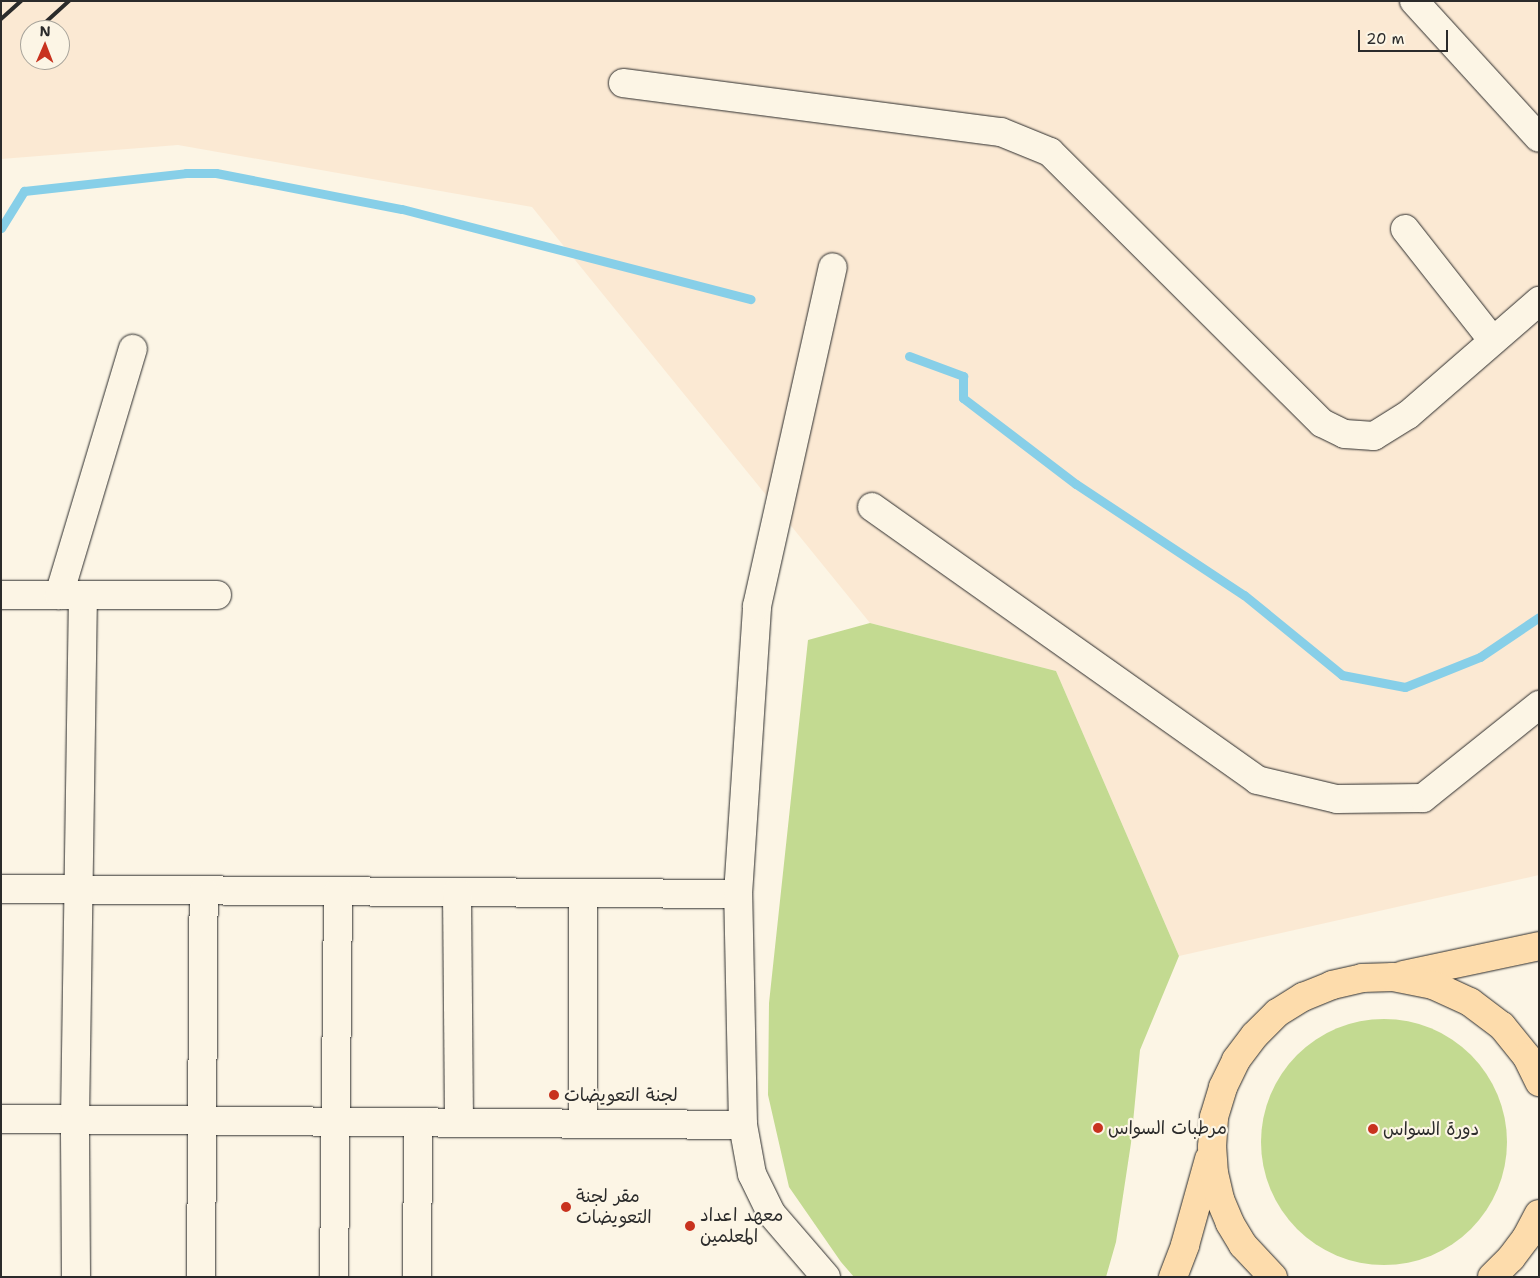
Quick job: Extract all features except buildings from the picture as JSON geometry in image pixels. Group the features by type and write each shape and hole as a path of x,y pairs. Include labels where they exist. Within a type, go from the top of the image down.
{"main road":[{"path":"1273,1277 1243,1245 1230,1223 1220,1199 1214,1174 1212,1148 1214,1117 1223,1087 1236,1060 1255,1034 1271,1018 1303,997 1332,985 1362,978 1393,977 1539,946"},
{"path":"1393,977 1433,985 1470,1002 1502,1026 1527,1057 1539,1082"},
{"path":"1173,1277 1185,1245 1212,1148"},
{"path":"1492,1277 1521,1245 1539,1214"}],"street":[{"path":"1414,1 1539,138"},
{"path":"623,83 1002,132 1050,152 1322,423 1345,434 1374,436 1408,415 1539,301"},
{"path":"1405,229 1492,342"},
{"path":"817,1274 771,1213 752,1174 743,1125 738,894 757,606 833,267"},
{"path":"76,1277 75,1120 80,890 71,595 132,349"},
{"path":"872,507 1257,780 1337,799 1423,798 1539,705"},
{"path":"1,595 217,595"},
{"path":"1,889 738,894"},
{"path":"201,1277 204,1120 204,891"},
{"path":"334,1277 338,892"},
{"path":"457,892 459,1123"},
{"path":"583,893 583,1124"},
{"path":"1,1119 743,1125"},
{"path":"417,1277 418,1122"}],"shaded area":[{"path":"1,1 1539,1 1539,875 1179,956 1056,671 870,623 532,207 178,145 1,159"}],"green space":[{"path":"870,623 1056,671 1179,956 1140,1050 1131,1143 1116,1242 1106,1277 854,1277 841,1262 789,1187 768,1095 769,1003 808,640"},
{"path":"1372,1019 1396,1019 1420,1024 1442,1033 1471,1055 1493,1084 1498,1095 1505,1118 1507,1142 1505,1166 1498,1189 1493,1200 1471,1229 1442,1251 1420,1260 1396,1265 1372,1265 1348,1260 1326,1251 1306,1237 1289,1220 1275,1200 1266,1178 1261,1154 1261,1130 1266,1106 1275,1084 1289,1064 1306,1047 1326,1033 1348,1024"}],"waterway":[{"path":"1,228 24,191 186,173 216,173 402,209 751,299"},
{"path":"909,356 963,376 963,398 1076,484 1244,595 1342,675 1405,687 1480,657 1539,617"}],"railway":[{"path":"1,19 21,1"},
{"path":"48,20 69,1"}],"place":[{"name":"لجنة التعويضات","path":"554,1095"},
{"name":"مرطبات السواس","path":"1098,1128"},
{"name":"دورة السواس","path":"1373,1129"},
{"name":"مقر لجنة التعويضات","path":"566,1207"},
{"name":"معهد اعداد المعلمين","path":"690,1226"}]}
